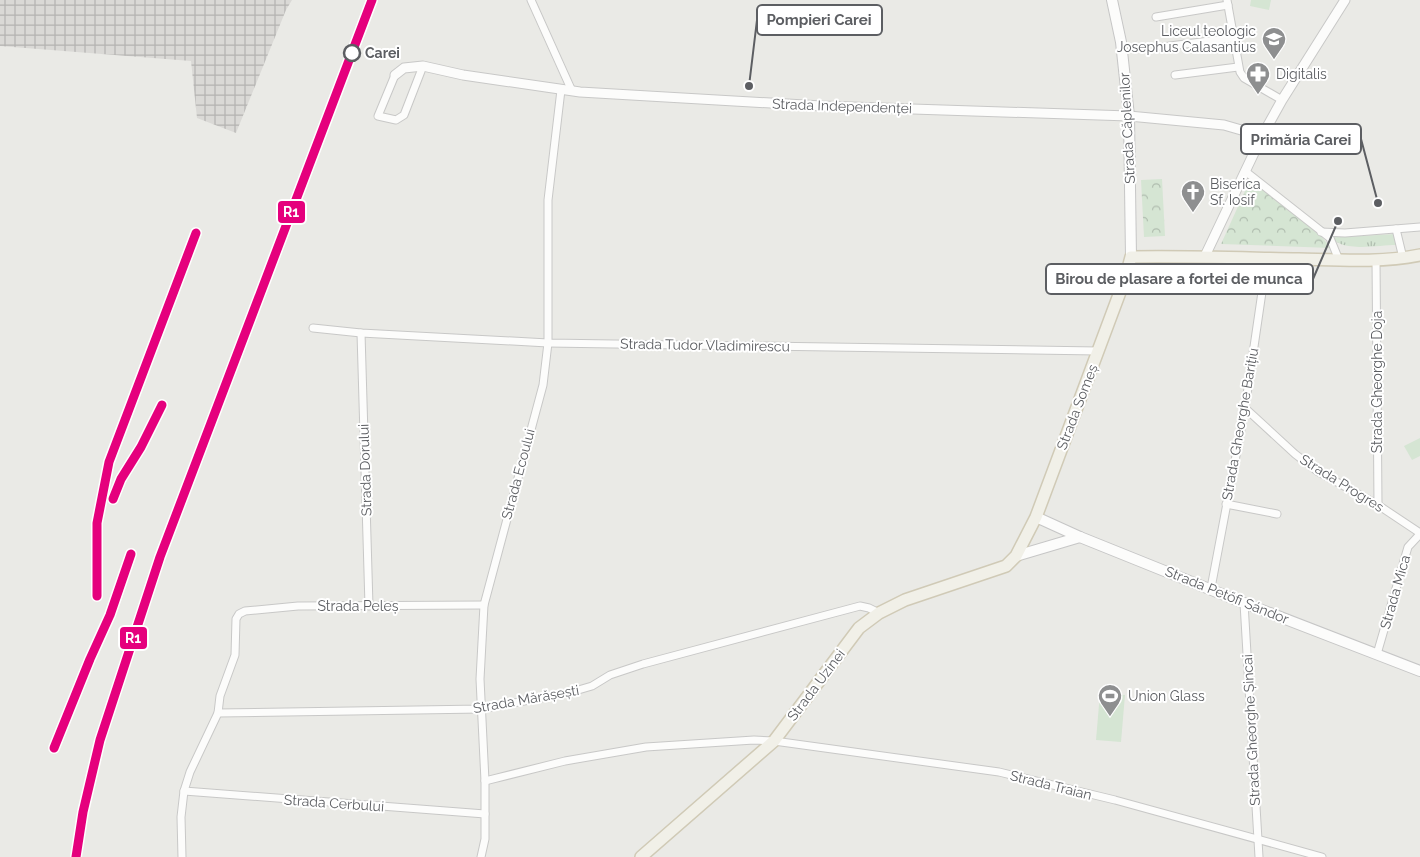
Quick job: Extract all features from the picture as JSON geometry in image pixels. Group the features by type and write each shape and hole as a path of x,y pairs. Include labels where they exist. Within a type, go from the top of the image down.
{"main road":[{"name":"Strada Căplenilor","path":"1112,0 1121,42 1129,116 1131,257"},
{"path":"1131,257 1205,256 1376,260 1420,255"},
{"name":"Strada Someș","path":"1016,556 1036,517 1126,276 1131,257"},
{"name":"Strada Petőfi Sándor","path":"1036,517 1080,537 1211,588 1244,603 1420,671"},
{"path":"1016,556 1080,537"},
{"name":"Strada Uzinei","path":"641,857 774,741 858,628 879,613 905,600 1006,566 1016,556"}],"street":[{"path":"531,0 572,91"},
{"path":"1205,256 1262,136 1282,100 1345,0"},
{"path":"1156,17 1228,2 1238,67 1244,78 1282,100"},
{"path":"1162,47 1233,38"},
{"name":"Strada Independenței","path":"423,66 404,115 396,120 378,116 395,75 404,68 423,66 463,75 572,91 822,106 1129,116 1224,125 1262,136"},
{"path":"1174,75 1238,67"},
{"name":"Strada Ecoului","path":"480,857 484,840 485,814 480,679 484,605 542,385 548,343 548,200 561,90"},
{"path":"1245,171 1330,238 1340,260"},
{"path":"1321,232 1345,233 1420,227"},
{"path":"1396,229 1403,258"},
{"name":"Strada Gheorghe Barițiu","path":"1211,588 1245,408 1267,258"},
{"name":"Strada Gheorghe Doja","path":"1376,260 1378,505"},
{"name":"Strada Tudor Vladimirescu","path":"313,328 361,333 548,343 1098,351"},
{"name":"Strada Dorului","path":"361,333 369,606"},
{"name":"Strada Progres","path":"1245,408 1295,454 1317,471 1378,505 1420,533"},
{"path":"1226,504 1276,514"},
{"name":"Strada Mica","path":"1376,654 1408,547 1420,533"},
{"name":"Strada Gheorghe Șincai","path":"1244,603 1259,857"},
{"name":"Strada Peleș","path":"218,713 220,696 235,655 236,619 239,614 298,606 484,605"},
{"name":"Strada Mărășești","path":"218,713 481,709 576,691 592,686 610,675 643,664 860,606 879,613"},
{"path":"182,857 181,817 184,792 190,772 218,713"},
{"name":"Strada Traian","path":"485,781 565,761 646,747 754,740 774,741 999,772 1115,800 1322,857"},
{"name":"Strada Cerbului","path":"184,792 485,814"}],"shaded area":[{"path":"0,0 292,0 286,10 236,133 197,118 191,61 0,46"}],"green space":[{"path":"1251,0 1271,0 1269,10 1250,6"},
{"path":"1162,179 1165,236 1144,237 1141,180"},
{"path":"1250,180 1320,235 1331,248 1221,244"},
{"path":"1328,233 1344,237 1395,234 1396,245 1349,246 1333,240"},
{"path":"1420,438 1420,456 1412,460 1404,446"},
{"name":"Union Glass","path":"1100,693 1125,695 1121,742 1096,740"}],"transit line":[{"name":"R1","path":"76,857 83,812 100,740 160,557 372,0"},
{"name":"R1","path":"97,596 97,523 109,462 196,233"},
{"name":"R1","path":"113,499 121,479 141,447 162,405"},
{"name":"R1","path":"54,748 110,615 131,554"}],"place":[{"name":"Carei","path":"352,53"},
{"name":"Liceul teologic Josephus Calasantius","path":"1274,60"},
{"name":"Pompieri Carei","path":"749,86"},
{"name":"Digitalis","path":"1258,95"},
{"name":"Primăria Carei","path":"1378,203"},
{"name":"Biserica Sf. Iosif","path":"1193,213"},
{"name":"Birou de plasare a fortei de munca","path":"1338,221"},
{"name":"Union Glass","path":"1110,717"}]}
